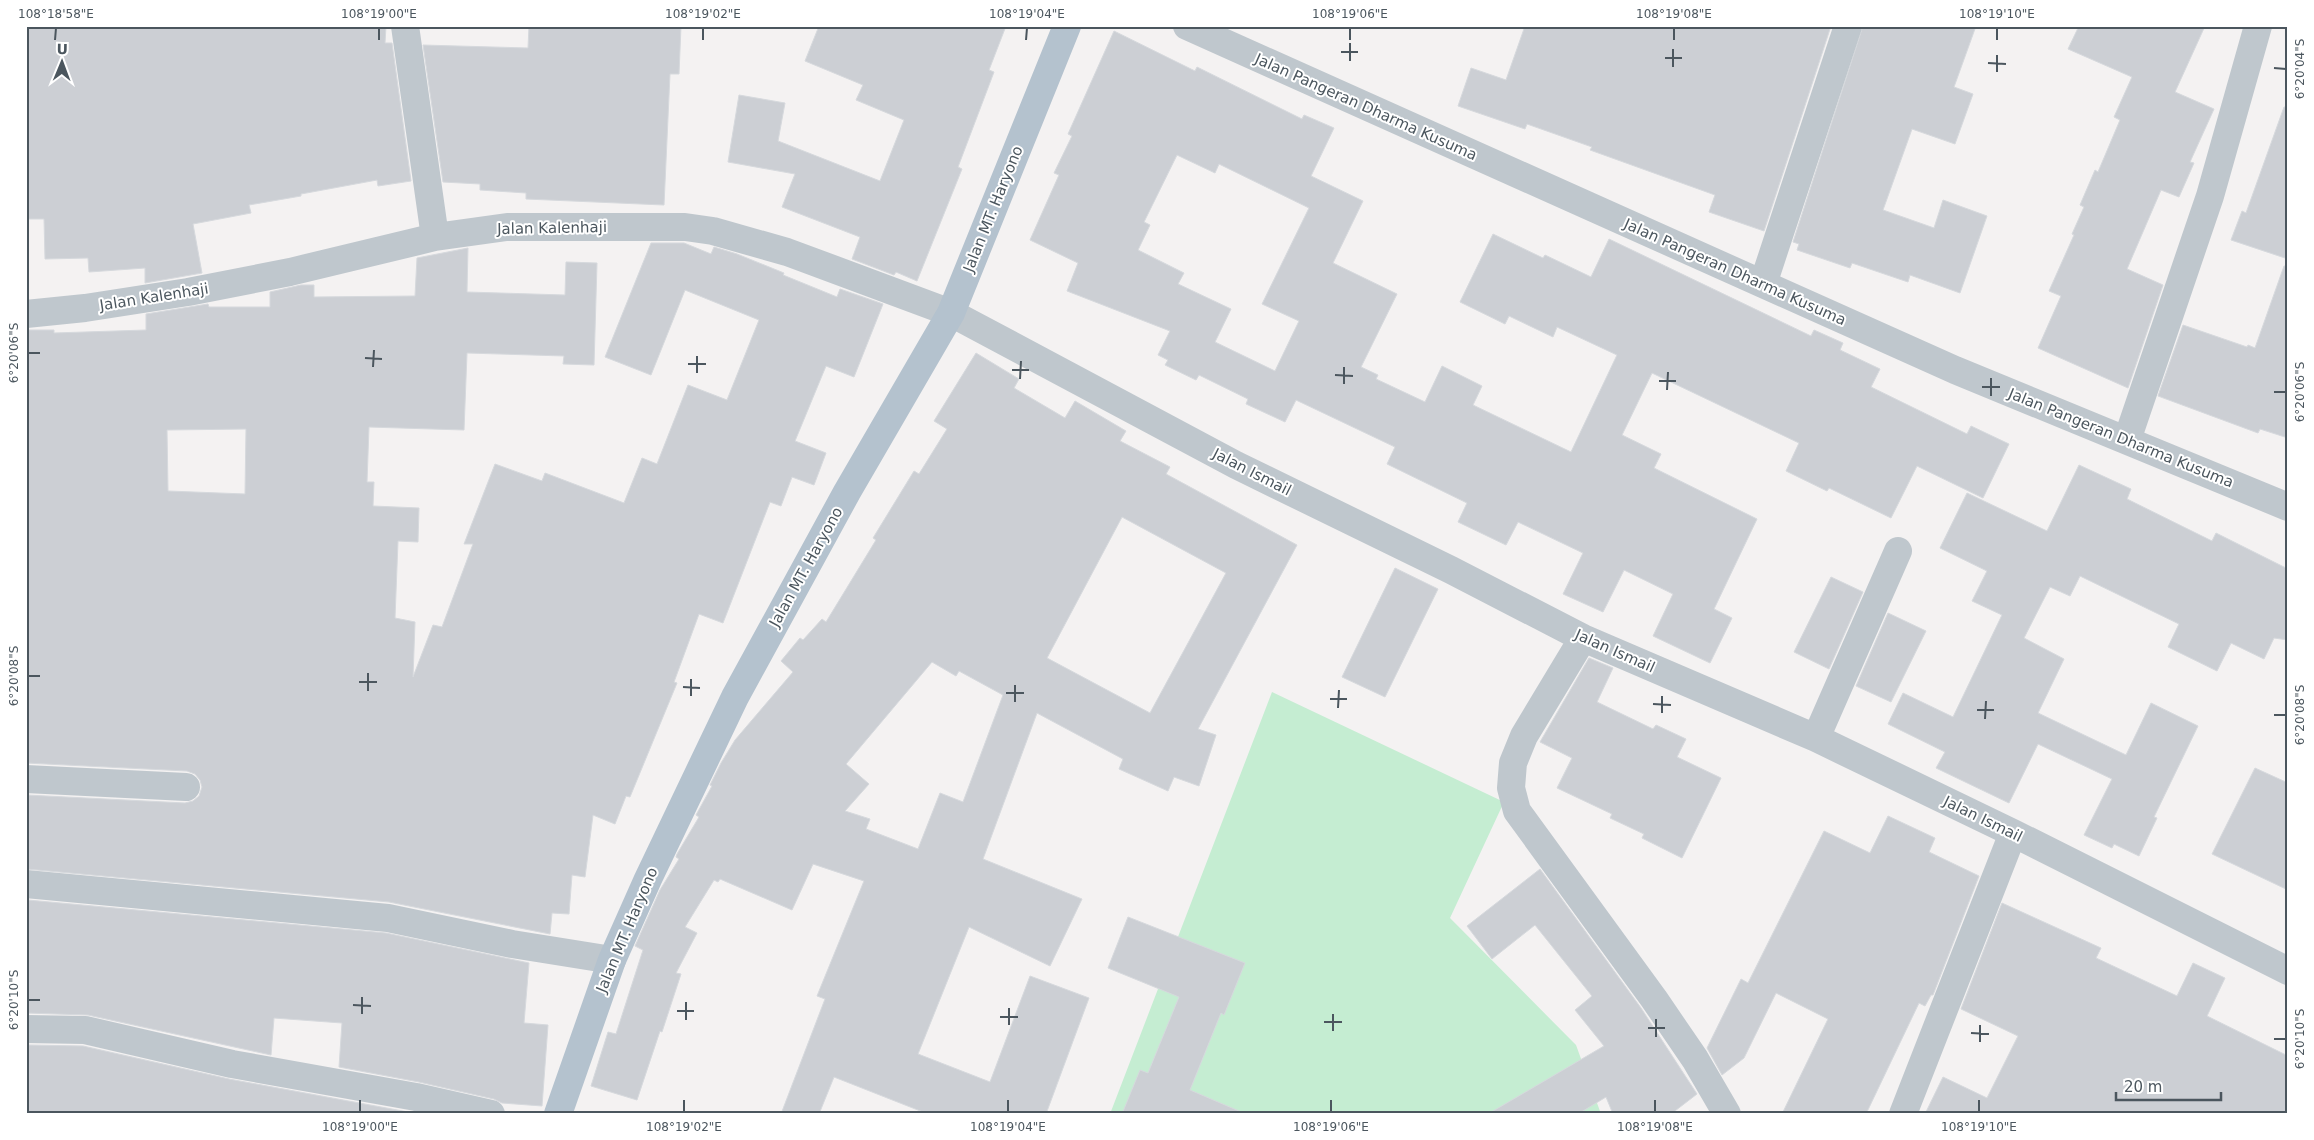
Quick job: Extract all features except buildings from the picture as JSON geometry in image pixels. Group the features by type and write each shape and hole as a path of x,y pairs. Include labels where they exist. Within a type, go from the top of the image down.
{"main road":[{"name":"Jalan MT. Haryono","path":"558,1114 612,960 648,879 735,697 847,492 951,313 1067,26"}],"street":[{"path":"405,26 435,237"},
{"name":"Jalan Pangeran Dharma Kusuma","path":"1187,26 1955,370 2288,507"},
{"path":"1763,284 1848,26"},
{"path":"2127,440 2210,196 2258,26"},
{"name":"Jalan Kalenhaji","path":"26,314 85,308 188,292 300,269 435,237 507,227 671,226 713,231 787,252 951,313"},
{"name":"Jalan Ismail","path":"951,313 1236,465 1451,570 1583,638 1816,738 2013,833 2288,971"},
{"path":"1816,738 1898,551"},
{"path":"1583,638 1524,736 1513,763 1512,788 1517,811 1695,1059 1726,1114"},
{"path":"26,779 186,787"},
{"path":"1903,1114 2013,833"},
{"path":"26,884 388,918 512,944 612,960"},
{"path":"26,1029 85,1030 232,1064 416,1097 491,1114"}],"green space":[{"path":"1272,692 1504,802 1450,918 1576,1045 1601,1114 1110,1114"}]}
